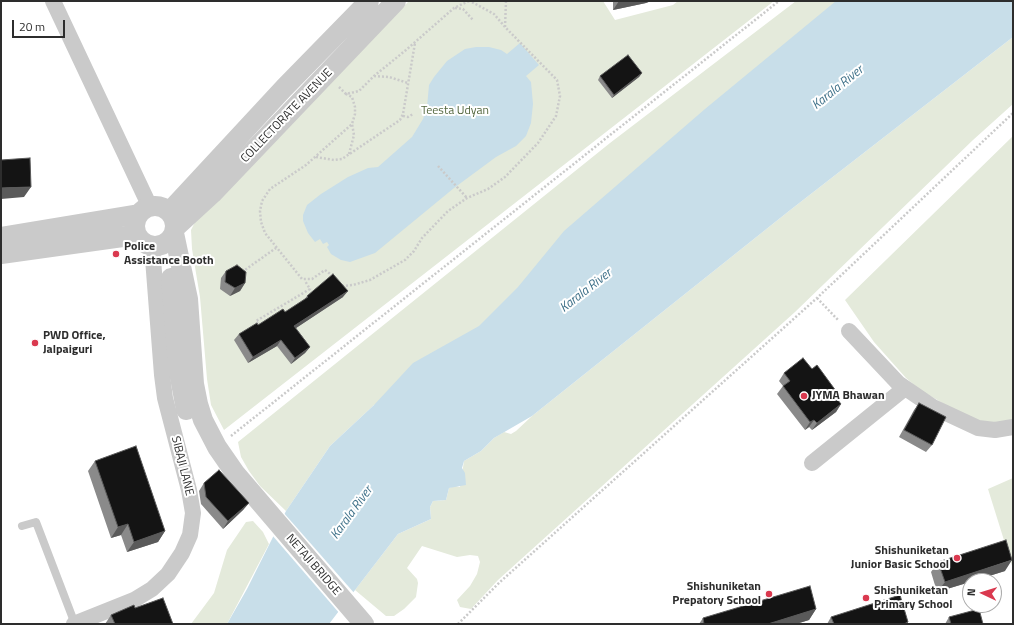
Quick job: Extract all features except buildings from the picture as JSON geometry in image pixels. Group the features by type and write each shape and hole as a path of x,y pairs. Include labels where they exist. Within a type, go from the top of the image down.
{"street":[{"path":"53,1 145,210"},
{"name":"COLLECTORATE AVENUE","path":"162,233 369,1"},
{"name":"COLLECTORATE AVENUE","path":"162,233 212,194 335,83 396,1"},
{"path":"1,237 145,210 157,206 174,301 179,373 184,407 192,426 208,451 231,477 262,506"},
{"path":"145,210 135,224 162,233"},
{"path":"1,254 162,233"},
{"path":"162,233 188,299 194,384 203,420 222,443 235,473 262,506"},
{"name":"SIBAJI LANE","path":"75,624 134,600 152,589 168,574 182,553 190,535 193,512 189,490 165,398 162,375 162,233"},
{"path":"848,331 905,388 933,407 963,423 978,428 995,430 1013,427"},
{"path":"812,463 905,388"},
{"name":"NETAJI BRIDGE","path":"262,506 364,624"}],"lane":[{"path":"22,526 36,522 75,624"}],"path":[{"path":"335,83 359,91 374,76 454,8 469,1 494,14 556,80 560,88 559,107 551,124 526,156 505,177 488,189 467,198 448,211 422,238 414,251 395,267 353,285 343,286 338,283"},
{"path":"505,27 506,1"},
{"path":"222,443 779,1"},
{"path":"454,8 463,9 474,20"},
{"path":"316,156 338,160 349,155 399,122 403,116 414,43"},
{"path":"374,76 389,77 408,83"},
{"path":"264,334 256,321 310,289 305,280 276,248 266,233 261,222 260,211 262,201 270,189 316,156 352,124 356,114 352,97 335,83"},
{"path":"458,624 500,582 817,298 1013,113"},
{"path":"403,116 408,117 413,114"},
{"path":"349,155 354,135 352,124"},
{"path":"438,166 467,198"},
{"path":"236,276 276,248"},
{"path":"305,280 312,279 325,270 330,272 335,278"},
{"path":"817,298 848,331"},
{"path":"279,308 283,314"}],"green space":[{"name":"Teesta Udyan","path":"409,1 603,1 615,20 673,5 678,1 774,1 224,430 211,405 207,379 200,297 192,249 191,230 195,222 320,91"},
{"path":"796,1 850,1 549,269 394,401 374,405 330,446 286,511 260,486 241,457 238,442 610,143"},
{"path":"1013,37 1013,104 973,140 795,312 498,580 471,609 460,607 457,600 470,586 477,574 480,562 478,556 470,555 457,557 422,546 407,568 417,579 418,583 416,597 404,609 394,616 386,616 355,590 398,534 431,519 430,507 433,501 446,500 449,488 455,486 460,487 464,461 481,451 494,438 504,432 511,434 516,431 532,416 789,211"},
{"path":"1013,136 1013,421 995,423 974,421 920,390 906,378 874,342 845,300"},
{"path":"1013,478 1013,569 988,489"},
{"path":"253,521 263,532 269,544 227,624 191,624 214,593 227,550 246,522"}],"water":[{"name":"Karala River","path":"836,1 1013,1 1013,37 789,211 532,416 494,438 481,451 464,461 462,468 465,473 466,485 449,488 446,500 433,501 430,507 431,519 398,534 329,624 227,624 247,589 286,511 330,446 374,405 413,363 479,326 518,287 564,231 705,109"},
{"path":"520,43 539,65 526,76 531,82 533,104 531,123 526,136 516,146 496,157 454,188 375,253 350,262 341,260 331,254 327,247 329,245 327,242 323,244 320,239 315,242 308,233 303,221 303,215 307,205 348,177 368,168 378,167 412,137 423,119 427,107 429,85 447,61 465,49 476,47 489,47 501,50 507,54"}],"pier":[{"path":"283,512 355,594 340,614 272,535"}],"place":[{"name":"Police Assistance Booth","path":"116,254"},
{"name":"PWD Office, Jalpaiguri","path":"35,343"},
{"name":"JYMA Bhawan","path":"804,396"},
{"name":"Shishuniketan Junior Basic School","path":"957,558"},
{"name":"Shishuniketan Prepatory School","path":"769,594"},
{"name":"Shishuniketan Primary School","path":"866,598"}]}
